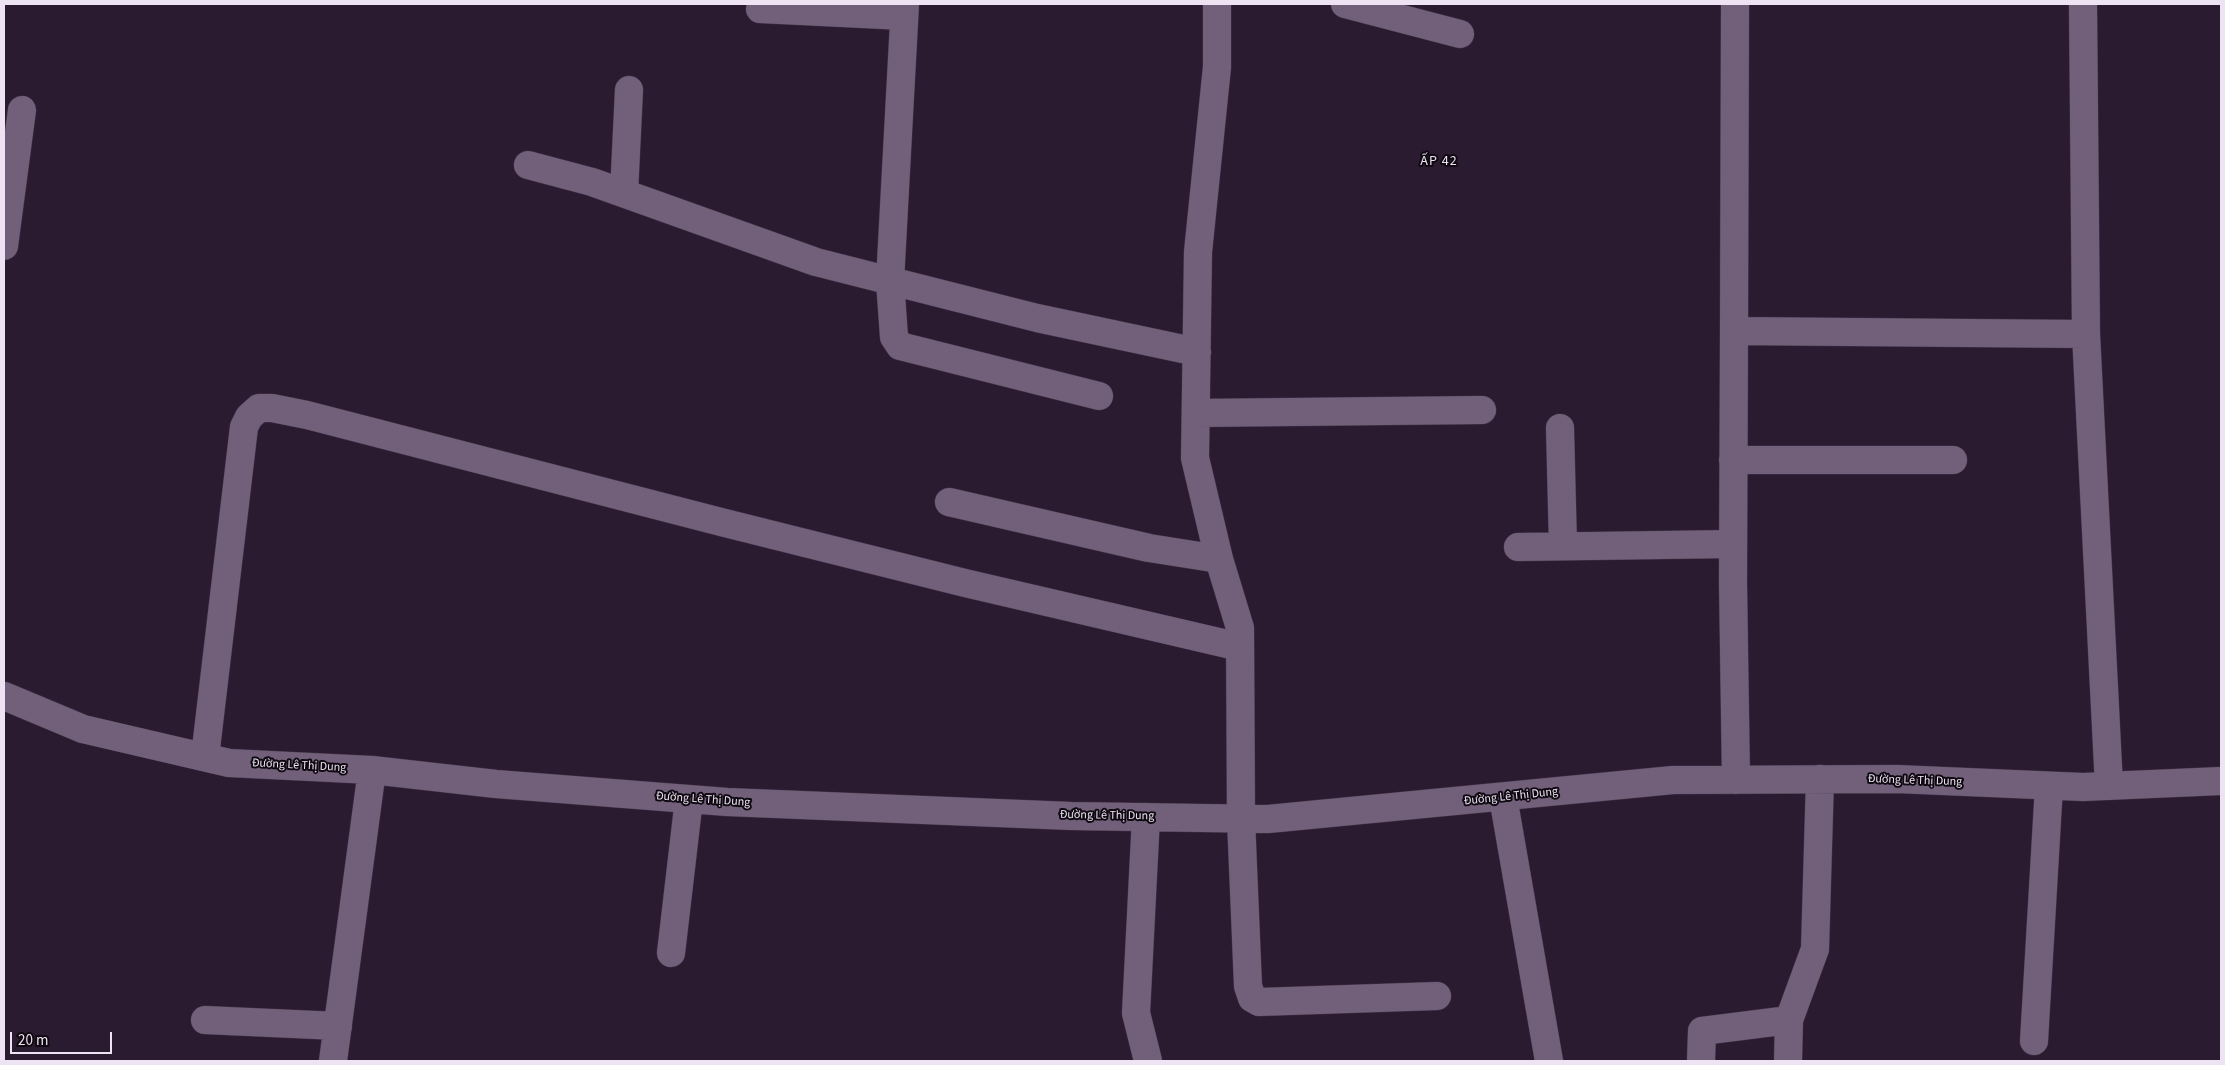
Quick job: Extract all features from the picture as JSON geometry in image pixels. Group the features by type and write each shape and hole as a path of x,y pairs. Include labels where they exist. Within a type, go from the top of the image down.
{"street":[{"path":"1217,4 1217,67 1198,252 1195,458 1219,560 1240,628 1242,819 1248,986 1252,998 1259,1002 1437,996"},
{"path":"1345,4 1460,34"},
{"path":"1735,4 1733,544 1736,780"},
{"path":"2083,4 2086,334 2109,786"},
{"path":"760,9 905,10 890,281 894,338 900,346 1099,396"},
{"path":"624,193 629,90"},
{"path":"4,246 22,110"},
{"path":"528,165 592,182 816,262 1037,318 1197,352"},
{"path":"1734,331 2086,334"},
{"path":"205,757 244,427 249,417 259,408 272,408 307,415 965,583 1240,647"},
{"path":"1196,413 1482,410"},
{"path":"1560,428 1563,546"},
{"path":"1733,460 1953,460"},
{"path":"949,502 1148,548 1219,560"},
{"path":"1518,547 1733,544"},
{"name":"Đường Lê Thị Dung","path":"4,696 84,729 228,763 372,770 496,784 727,802 1268,820 1673,780 1897,779 2050,786 2221,782"},
{"path":"333,1061 372,770"},
{"path":"1788,1061 1789,1020 1815,949 1820,779"},
{"path":"2034,1041 2050,786"},
{"path":"1503,797 1549,1061"},
{"path":"672,953 689,799"},
{"path":"1146,817 1136,1013 1148,1061"},
{"path":"205,1020 338,1026"},
{"path":"1701,1061 1702,1031 1789,1020"}],"district":[{"name":"ẤP 42","path":"1439,162"}]}
